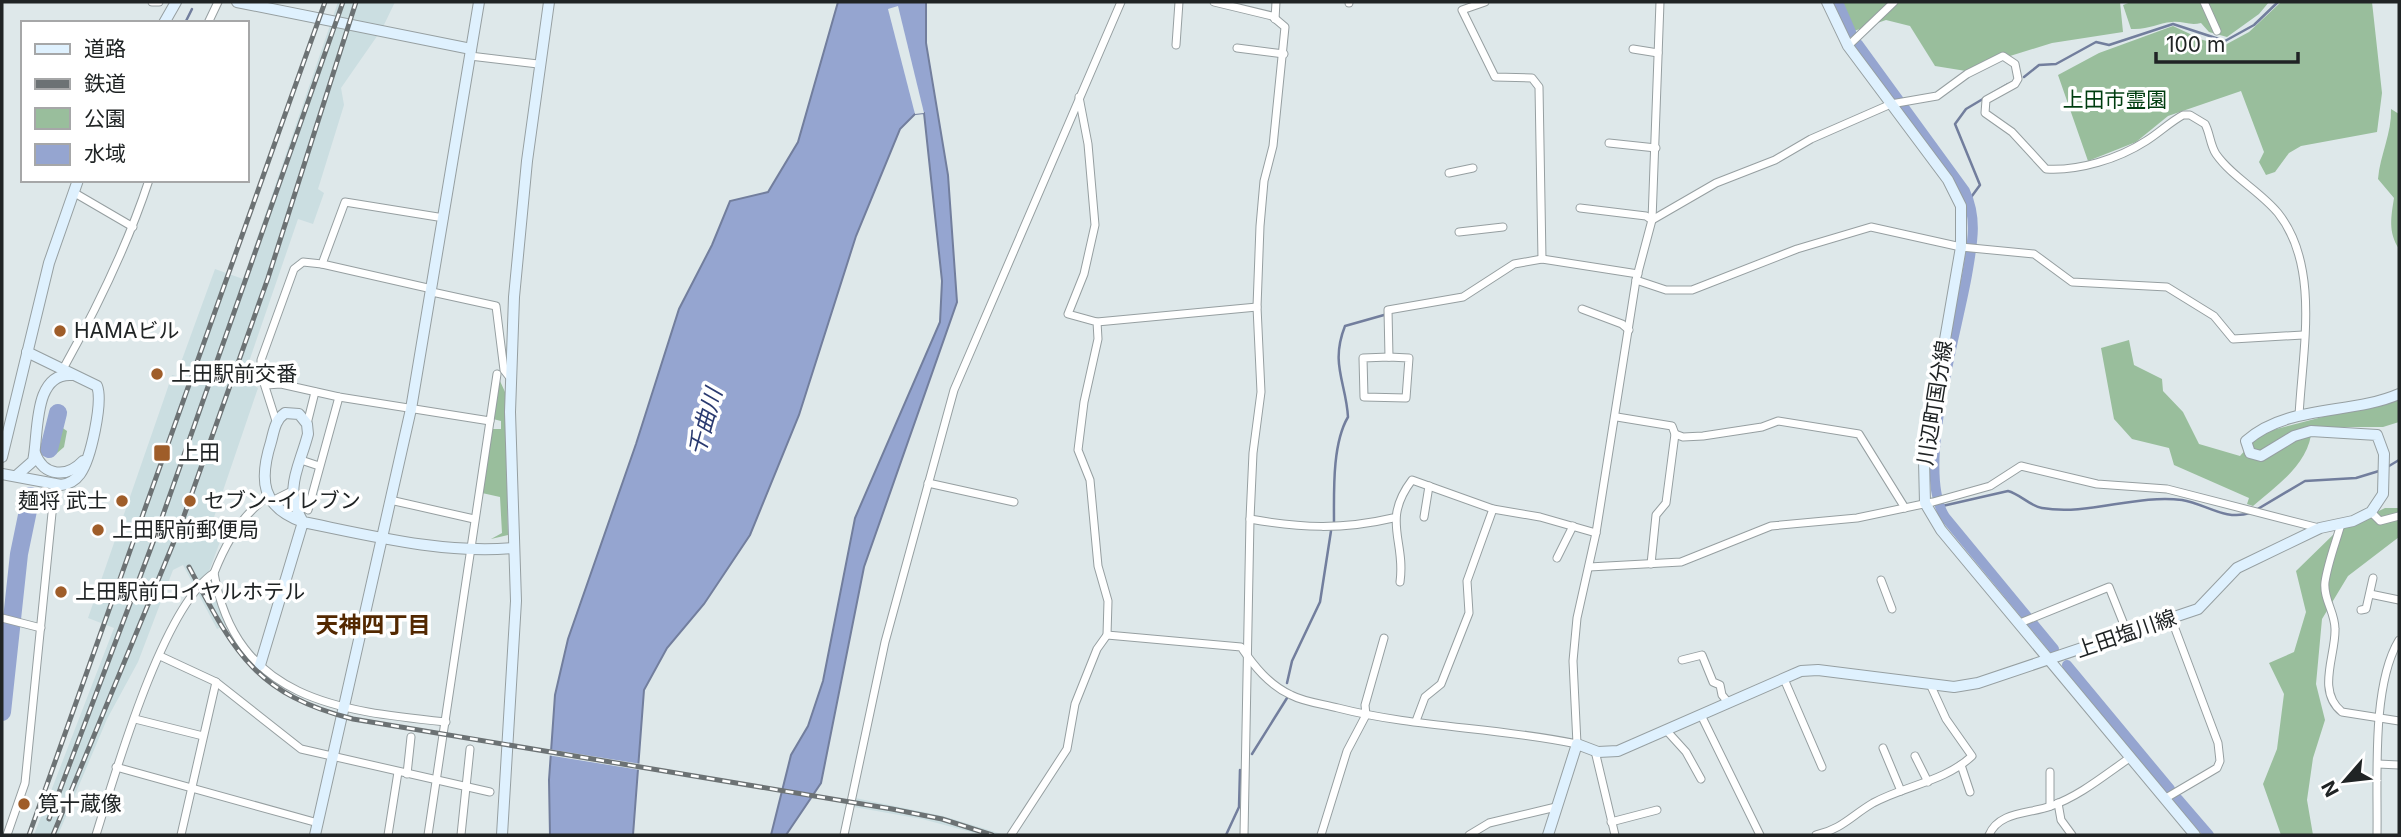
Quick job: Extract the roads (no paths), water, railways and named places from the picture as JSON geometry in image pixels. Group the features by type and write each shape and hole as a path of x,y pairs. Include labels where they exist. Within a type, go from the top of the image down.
{"street":[{"path":"152,2 159,2"},
{"path":"165,21 176,2"},
{"path":"209,21 218,2"},
{"path":"237,2 538,64"},
{"path":"315,835 411,409 479,2"},
{"path":"502,835 516,601 513,548 514,297 538,64 549,2"},
{"path":"844,835 876,680 928,483 963,364 1121,2"},
{"path":"1176,45 1180,2"},
{"path":"1214,2 1275,19 1285,27 1273,146 1264,181 1257,307 1261,392 1253,453 1250,519 1244,835"},
{"path":"1275,19 1276,2"},
{"path":"1485,2 1462,10 1495,77 1532,78 1539,87 1542,260"},
{"path":"1548,835 1577,744 1573,661 1577,618 1596,533 1637,277 1652,220 1660,2"},
{"name":"川辺町国分線","path":"1827,2 1847,46 1899,103 1958,195 1963,226 1961,247 1924,461 1933,502"},
{"path":"1847,46 1894,2"},
{"path":"2204,2 2217,31"},
{"path":"1237,48 1284,54"},
{"path":"1633,49 1658,53"},
{"path":"1652,220 1724,179 1775,159 1811,139 1899,103 1937,96 1996,58 2009,59 2018,70 2018,79 2010,87 1986,100 1984,113 2012,132 2046,169 2067,170 2136,147 2183,115 2202,121 2207,127 2214,151 2222,162 2269,204 2285,223 2305,286 2299,416"},
{"path":"1079,96 1088,144 1095,225 1084,274 1068,314 1097,322 1257,307"},
{"path":"1609,143 1656,148"},
{"path":"1449,173 1473,168"},
{"path":"2,457 49,263 77,182"},
{"path":"63,369 102,299 133,227 148,182"},
{"path":"74,192 133,227"},
{"path":"322,264 345,202 444,218"},
{"path":"1580,208 1646,216 1652,220"},
{"path":"1459,232 1503,226"},
{"path":"1389,357 1388,310 1463,298 1514,264 1542,260 1637,277 1667,290 1692,290 1864,227 1961,247 2034,254 2072,282 2167,287 2214,316 2234,339 2303,335"},
{"path":"512,379 504,369 496,306 322,264 303,262 294,269 260,367 276,421 264,468 270,499 285,513 303,522 382,538 469,550 513,548"},
{"path":"1582,309 1622,324 1629,330"},
{"path":"1012,835 1067,748 1077,698 1097,649 1107,635 1108,601 1098,566 1090,480 1078,450 1098,339 1097,322"},
{"path":"2,474 55,484 75,480 82,472 87,456 100,396 95,383 27,352"},
{"path":"1389,357 1409,358 1406,398 1364,397 1363,358 1389,357"},
{"path":"36,480 30,473 30,466 35,453 37,419 50,383 50,370 42,358"},
{"path":"428,835 497,374"},
{"path":"50,383 58,376 75,375"},
{"path":"266,385 281,384 339,397 490,421"},
{"path":"260,665 303,522 292,501 292,491 308,434 307,424 315,392"},
{"path":"2399,394 2357,407 2299,416 2254,434 2246,441 2248,450 2255,456 2261,456 2294,436 2311,431 2377,435 2384,454 2383,494 2371,512 2380,521 2399,516"},
{"path":"307,510 339,397"},
{"path":"276,421 290,412 299,414 307,424"},
{"path":"1616,417 1672,426 1675,434 1666,503 1656,515 1651,564"},
{"path":"1675,434 1683,437 1703,436 1762,427 1778,421 1859,435 1905,508"},
{"path":"35,453 44,467 59,473 75,469 87,456"},
{"path":"301,460 319,466"},
{"path":"16,476 30,466"},
{"path":"1589,567 1682,562 1785,522 1811,524 1905,508 1990,486 2021,466 2097,484 2167,489 2259,510 2320,528"},
{"path":"1400,582 1402,569 1394,518 1402,493 1412,480 1493,509 1596,533"},
{"path":"928,483 1014,502"},
{"path":"7,835 26,783 55,484"},
{"path":"1424,517 1429,486"},
{"path":"96,835 116,767 160,656 182,609 214,573 229,540 260,502 292,491"},
{"path":"390,500 474,519"},
{"path":"1933,502 1941,530 2195,835"},
{"path":"1416,721 1425,697 1441,684 1469,613 1467,581 1493,509"},
{"name":"上田塩川線","path":"1577,744 1595,751 1618,751 1727,701 1801,671 1818,670 1954,687 1978,683 2198,609 2208,602 2237,568 2320,528 2341,524 2371,512"},
{"path":"1250,519 1303,528 1362,526 1394,518"},
{"path":"2341,524 2325,580 2326,599 2335,628 2329,666 2330,688 2342,712 2399,720"},
{"path":"1557,558 1573,526"},
{"path":"214,573 221,601 231,624 260,665 300,693 344,708 378,715 446,722"},
{"path":"2361,610 2366,609 2373,578"},
{"path":"1881,580 1892,609"},
{"path":"2020,623 2109,587 2127,632"},
{"path":"2370,594 2399,600"},
{"path":"2165,799 2217,768 2220,761 2218,743 2171,618"},
{"path":"4,619 41,628"},
{"path":"1107,635 1241,647 1256,670 1292,696 1366,715 1388,720 1416,721 1429,726 1521,732 1577,744"},
{"path":"1321,835 1347,751 1366,715 1365,705 1384,638"},
{"path":"2377,835 2379,719 2399,640"},
{"path":"1682,660 1702,655 1713,682 1720,685 1722,695 1727,701"},
{"path":"160,656 216,681 301,749 490,792"},
{"path":"1784,679 1822,767"},
{"path":"181,835 216,681"},
{"path":"1816,835 1837,830 1860,811 1901,791 1937,780 1972,756 1946,719 1930,684"},
{"path":"1701,715 1760,835"},
{"path":"135,719 203,736"},
{"path":"1666,730 1686,751 1701,779"},
{"path":"407,774 411,737"},
{"path":"1883,748 1901,791"},
{"path":"461,835 470,749"},
{"path":"1595,751 1615,835"},
{"path":"1914,756 1928,782"},
{"path":"1989,835 1997,822 2009,816 2054,805 2076,795 2131,757"},
{"path":"2378,764 2399,765"},
{"path":"1961,765 1970,792"},
{"path":"116,767 318,823"},
{"path":"388,835 398,772"},
{"path":"2050,772 2054,805 2072,835"},
{"path":"1469,835 1489,822 1556,807"},
{"path":"1611,822 1657,810"}],"water":[{"name":"千曲川","path":"838,2 926,2 926,43 948,175 957,302 864,567 821,783 786,835 771,835 791,755 808,726 823,681 855,518 940,322 942,281 924,113 915,114 900,129 856,236 799,415 750,535 704,604 667,648 644,690 633,835 550,835 549,780 555,695 568,639 636,444 679,309 712,245 730,201 768,192 798,142"}],"waterway":[{"path":"1838,2 1851,32"},
{"path":"2024,77 2039,65 2056,64 2096,42 2109,45 2173,24 2225,41 2254,25 2278,2"},
{"path":"186,21 192,9"},
{"path":"1858,44 1965,191 1972,212 1971,253 1936,435 1934,468 1937,495 1945,517 2054,649"},
{"path":"1969,200 1980,185 1955,124 1966,109 2008,84"},
{"path":"1334,524 1337,454 1348,417 1339,362 1341,339 1345,326 1384,315"},
{"path":"49,449 58,413"},
{"path":"2389,466 2399,460"},
{"path":"2256,510 2305,481 2356,478 2379,471"},
{"path":"1938,507 2008,491 2038,507 2059,510 2165,499 2191,502 2232,515 2250,513"},
{"path":"2,712 19,554 31,496"},
{"path":"1287,683 1292,661 1320,602 1331,531"},
{"path":"2067,665 2170,789"},
{"path":"1252,754 1287,698"},
{"path":"1226,835 1239,807 1240,770"},
{"path":"2178,799 2209,835"}],"railway":[{"path":"29,835 325,2"},
{"path":"49,819 158,529 343,2"},
{"path":"53,835 180,527 268,278 356,2"},
{"path":"189,567 220,623 251,665 269,682 292,697 319,709 353,719 892,809 942,819 992,835"}],"place":[{"name":"HAMAビル","path":"60,331"},
{"name":"上田駅前交番","path":"157,374"},
{"name":"上田","path":"162,453"},
{"name":"麺将 武士","path":"122,501"},
{"name":"セブン-イレブン","path":"190,501"},
{"name":"上田駅前郵便局","path":"98,530"},
{"name":"上田駅前ロイヤルホテル","path":"61,592"},
{"name":"筧十蔵像","path":"24,804"}],"district":[{"name":"天神四丁目","path":"373,625"}],"park label":[{"name":"上田市霊園","path":"2115,100"}]}
